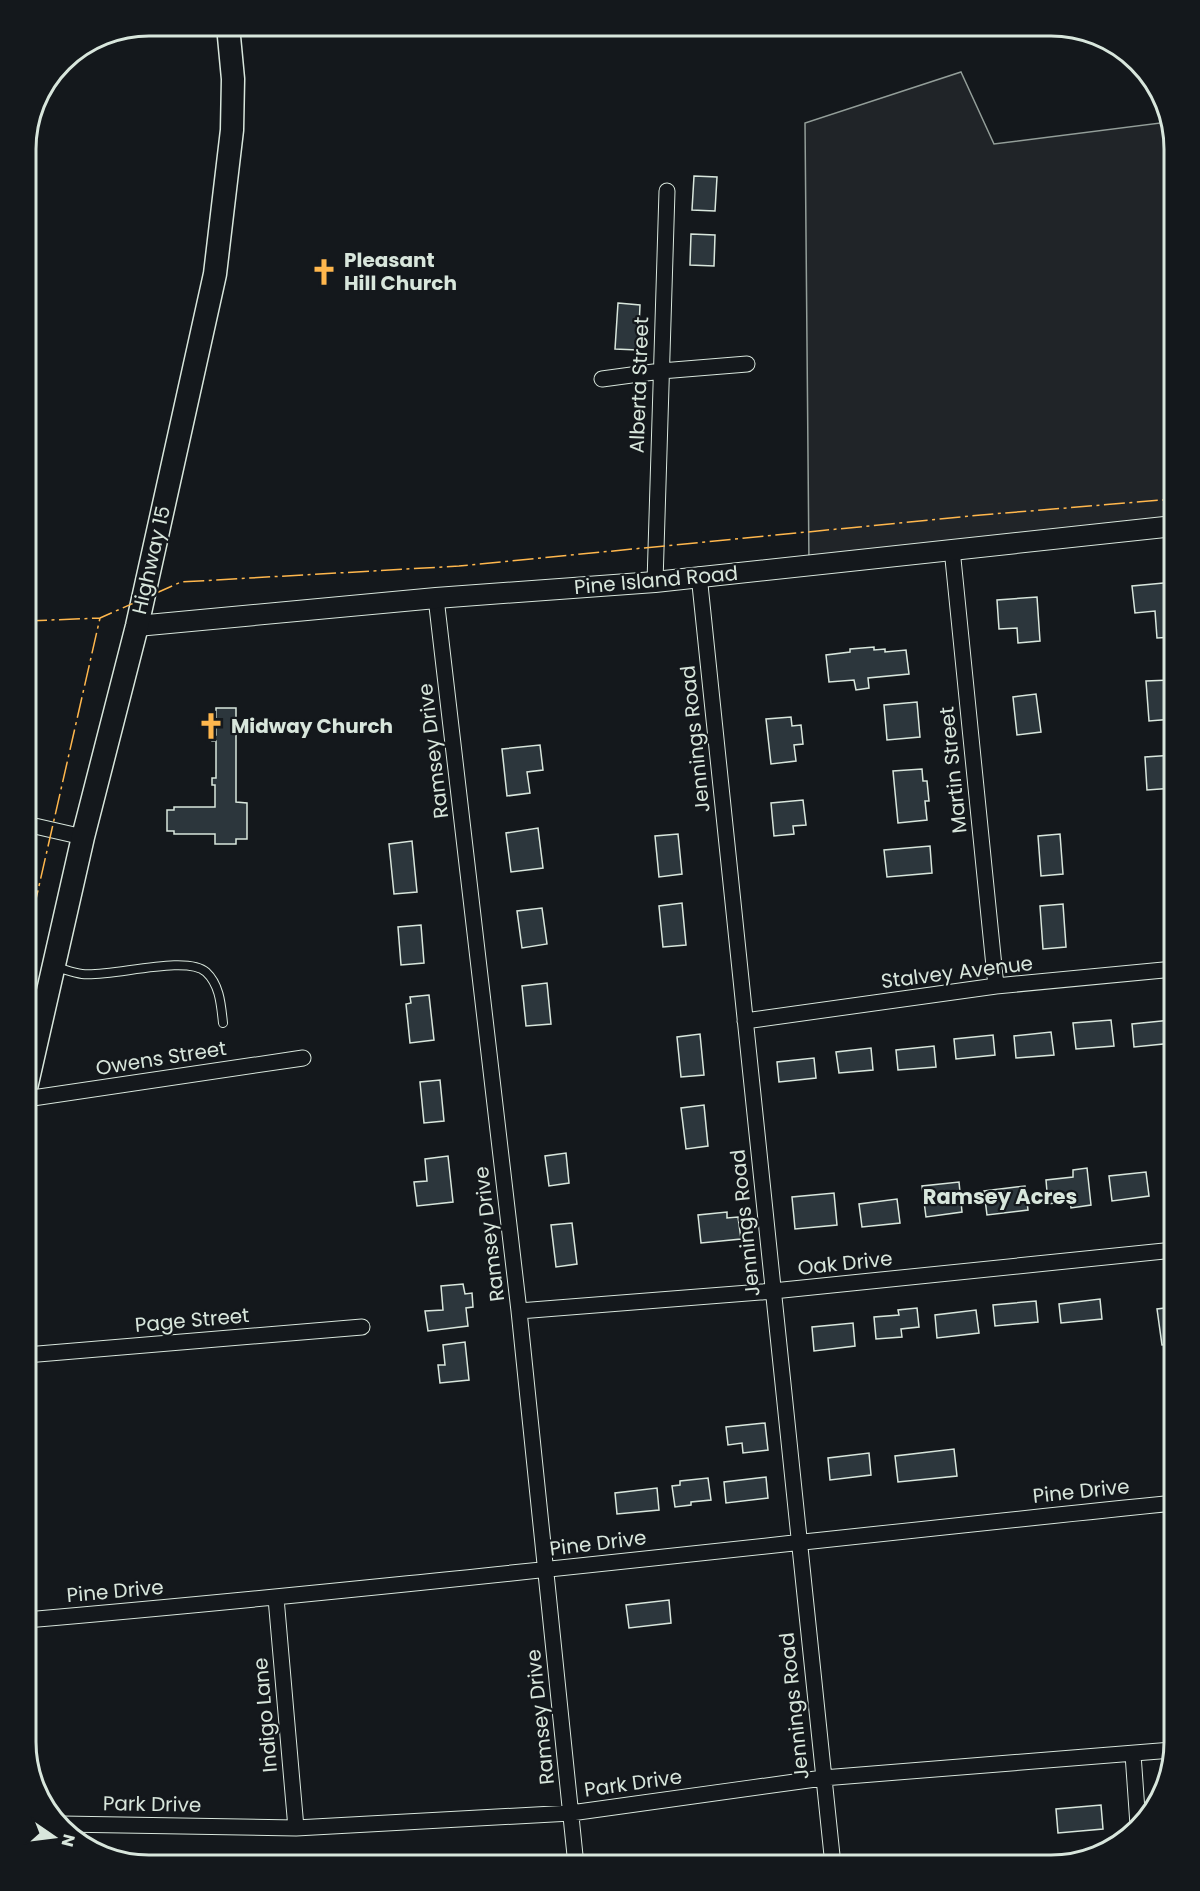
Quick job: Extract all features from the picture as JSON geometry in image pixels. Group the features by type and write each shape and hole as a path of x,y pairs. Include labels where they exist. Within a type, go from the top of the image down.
{"main road":[{"name":"Highway 15","path":"36,1045 83,837 136,626 215,274 232,130 233,79 229,36"}],"street":[{"name":"Alberta Street","path":"655,582 667,190"},
{"path":"602,379 661,371 747,364"},
{"name":"Pine Island Road","path":"136,626 436,598 655,582 699,575 809,566 1164,527"},
{"name":"Martin Street","path":"952,549 996,986"},
{"name":"Jennings Road","path":"699,575 831,1855"},
{"name":"Ramsey Drive","path":"436,598 519,1311 575,1855"},
{"path":"36,826 83,837"},
{"name":"Stalvey Avenue","path":"745,1021 996,986 1164,970"},
{"name":"Owens Street","path":"36,1098 303,1058"},
{"name":"Oak Drive","path":"519,1311 773,1291 1164,1251"},
{"name":"Page Street","path":"36,1354 362,1326"},
{"name":"Pine Drive","path":"36,1619 546,1571 798,1541 1164,1504"},
{"name":"Indigo Lane","path":"276,1598 296,1828"},
{"name":"Park Drive","path":"84,1824 296,1828 571,1814 824,1778 1163,1751"},
{"path":"1133,1754 1137,1815"}],"lane":[{"path":"54,967 83,975 182,964 204,970 214,983 220,998 223,1023"}],"shaded area":[{"path":"961,72 994,144 1161,123 1164,141 1164,527 809,565 805,123"}],"building":[{"path":"694,176 717,177 715,211 692,210"},
{"path":"691,234 715,235 714,266 690,265"},
{"path":"618,303 640,305 638,350 615,349"},
{"path":"1164,583 1164,638 1157,638 1155,611 1135,613 1132,586"},
{"path":"1037,597 1040,641 1018,643 1017,628 999,629 997,600"},
{"path":"874,647 874,650 885,649 885,652 906,650 909,674 868,678 869,688 856,690 854,680 829,682 826,655 850,652 850,649"},
{"path":"1164,680 1164,720 1149,721 1146,681"},
{"path":"1036,694 1041,732 1017,735 1013,697"},
{"path":"917,702 920,737 887,740 884,705"},
{"path":"216,708 236,708 236,802 247,803 247,839 236,839 236,844 215,844 215,834 174,834 174,831 167,831 167,810 174,810 174,807 215,807 215,785 212,785 212,778 216,778 216,741 212,741 212,735 216,735"},
{"path":"791,717 792,726 801,725 803,744 794,745 796,761 771,764 766,719"},
{"path":"540,745 543,770 527,772 530,793 507,796 502,749"},
{"path":"1164,756 1164,789 1147,790 1145,757"},
{"path":"922,769 923,781 927,781 929,801 925,801 927,820 898,823 893,771"},
{"path":"803,800 806,825 793,826 794,834 774,836 771,803"},
{"path":"538,828 543,868 511,872 506,833"},
{"path":"678,834 682,874 659,877 655,836"},
{"path":"1060,834 1063,874 1041,876 1038,836"},
{"path":"412,841 417,892 394,894 389,844"},
{"path":"930,846 932,873 887,877 884,850"},
{"path":"682,903 686,945 663,947 659,906"},
{"path":"1063,904 1066,947 1043,949 1040,906"},
{"path":"542,908 547,944 522,948 517,911"},
{"path":"421,925 424,963 401,965 398,927"},
{"path":"547,983 551,1024 526,1026 522,986"},
{"path":"429,995 434,1040 410,1043 406,1004 411,1003 410,997"},
{"path":"1111,1020 1114,1046 1076,1049 1073,1023"},
{"path":"1164,1021 1164,1044 1134,1047 1132,1024"},
{"path":"1051,1032 1054,1055 1016,1058 1014,1036"},
{"path":"700,1034 704,1075 681,1077 677,1037"},
{"path":"993,1035 995,1055 956,1059 954,1039"},
{"path":"934,1046 936,1067 898,1070 896,1050"},
{"path":"871,1048 873,1070 839,1073 836,1052"},
{"path":"814,1058 816,1078 779,1082 777,1062"},
{"path":"440,1080 444,1121 424,1123 420,1082"},
{"path":"704,1105 708,1146 686,1149 681,1108"},
{"path":"566,1153 569,1183 549,1186 545,1156"},
{"path":"448,1156 453,1202 417,1206 414,1182 427,1181 425,1159"},
{"path":"1087,1168 1091,1205 1071,1208 1070,1201 1048,1204 1046,1180 1073,1177 1073,1170"},
{"path":"1146,1172 1149,1196 1112,1201 1109,1176"},
{"path":"959,1182 962,1212 926,1217 922,1186"},
{"path":"1025,1186 1028,1210 987,1215 984,1191"},
{"path":"834,1193 837,1225 795,1229 792,1197"},
{"path":"897,1199 900,1223 862,1227 859,1204"},
{"path":"727,1212 727,1218 738,1217 741,1239 701,1243 698,1215"},
{"path":"572,1223 577,1264 556,1267 551,1225"},
{"path":"463,1284 465,1294 472,1293 473,1307 466,1308 468,1326 428,1331 425,1311 443,1310 441,1286"},
{"path":"1100,1299 1102,1319 1061,1323 1059,1304"},
{"path":"1036,1301 1038,1322 995,1326 993,1305"},
{"path":"917,1308 919,1327 901,1329 902,1337 876,1339 874,1317 899,1315 898,1310"},
{"path":"1164,1308 1164,1345 1162,1345 1157,1309"},
{"path":"976,1310 979,1333 937,1338 935,1315"},
{"path":"853,1323 855,1346 814,1351 812,1327"},
{"path":"465,1342 469,1380 440,1383 438,1365 445,1365 443,1345"},
{"path":"765,1423 768,1450 743,1453 742,1443 728,1445 726,1427"},
{"path":"954,1449 957,1476 898,1482 895,1456"},
{"path":"869,1453 871,1475 830,1480 828,1458"},
{"path":"766,1477 768,1498 726,1503 724,1482"},
{"path":"708,1478 711,1500 691,1502 691,1505 675,1507 672,1486 680,1485 680,1481"},
{"path":"657,1488 659,1510 617,1514 615,1493"},
{"path":"669,1600 671,1623 629,1628 626,1605"},
{"path":"1101,1805 1103,1829 1058,1833 1056,1809"}],"power":[{"path":"36,621 100,618 181,582 459,566 981,515 1164,500"},
{"path":"36,899 100,618"}],"place":[{"name":"Pleasant Hill Church","path":"324,272"},
{"name":"Midway Church","path":"211,726"}],"district":[{"name":"Ramsey Acres","path":"1000,1197"}]}
